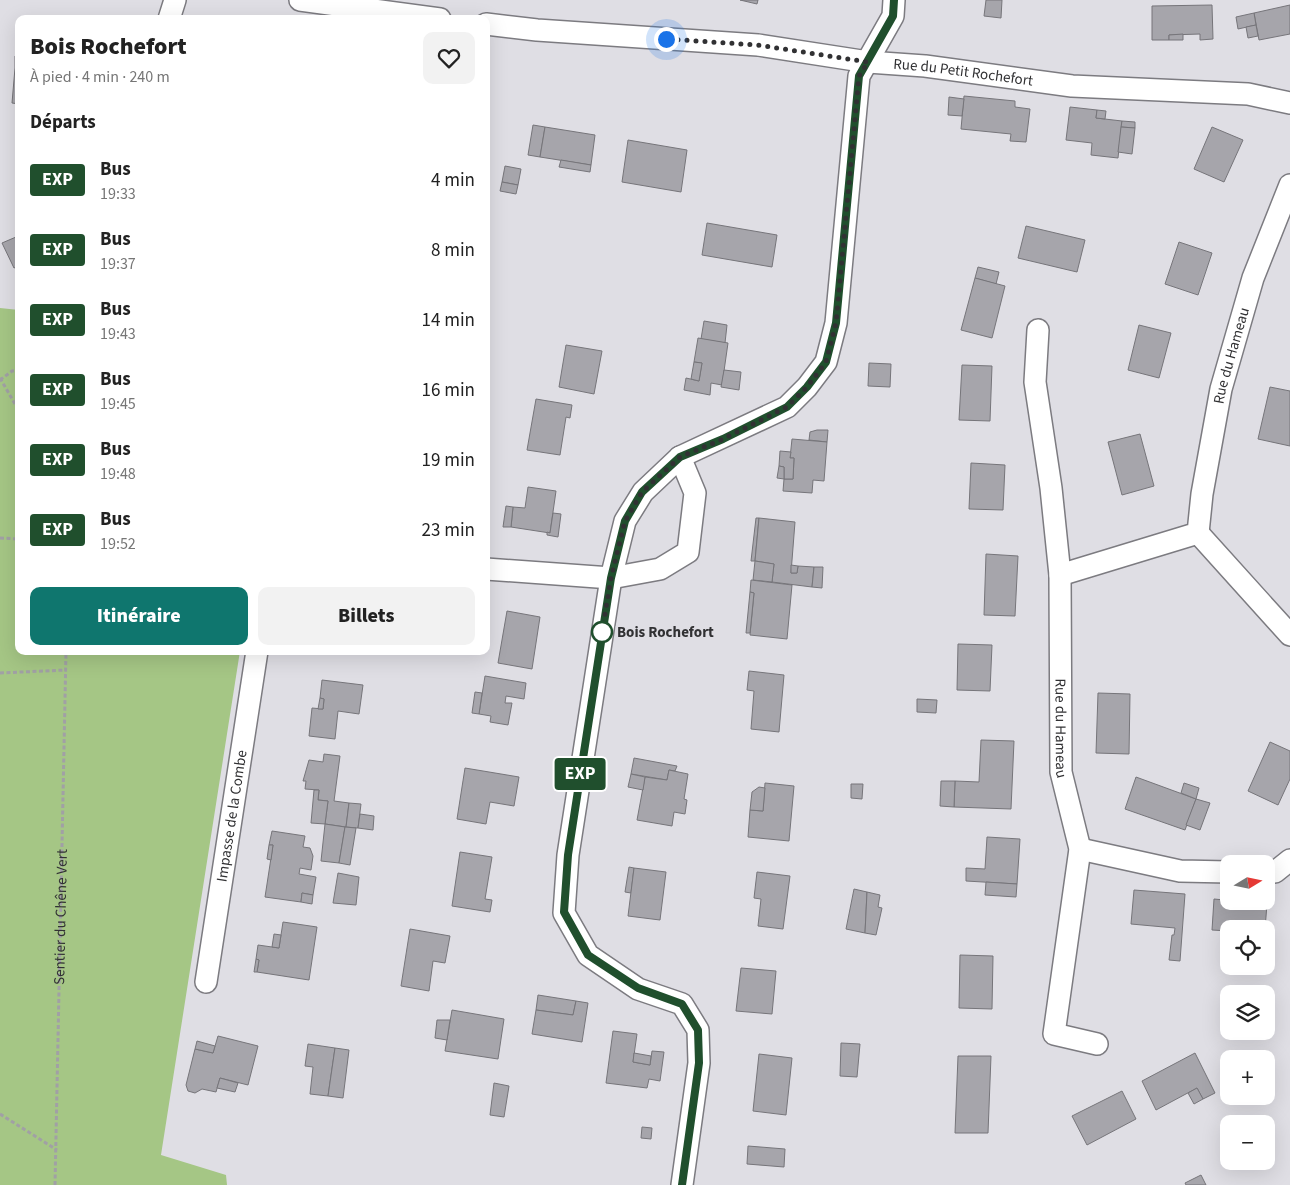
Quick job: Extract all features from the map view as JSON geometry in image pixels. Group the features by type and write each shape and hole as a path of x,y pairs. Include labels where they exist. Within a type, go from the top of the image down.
{"street":[{"path":"170,15 176,0"},
{"path":"300,0 357,14 374,15"},
{"path":"682,1185 699,1063 698,1030 682,1004 638,988 588,955 564,912 568,855 611,578 625,521 642,492 680,457 723,439 787,407 807,387 826,362 836,323 859,76 893,16 894,0"},
{"name":"Rue du Petit Rochefort","path":"490,24 537,30 758,45 868,62 925,66 1072,86 1248,94 1290,103"},
{"name":"Rue du Hameau","path":"1198,533 1202,494 1222,388 1252,278 1290,185"},
{"name":"Rue du Hameau","path":"1038,330 1036,382 1051,488 1060,575 1061,772 1080,849 1054,1034 1097,1044"},
{"path":"490,568 611,578 660,569 688,552 695,493 680,457"},
{"path":"1060,575 1198,533 1286,623"},
{"name":"Impasse de la Combe","path":"206,982 256,655"},
{"path":"1080,849 1180,871 1220,872"},
{"path":"1275,872 1290,860"}],"path":[{"path":"15,370 1,379 15,404"},
{"path":"0,538 15,539"},
{"name":"Sentier du Chêne Vert","path":"55,1185 66,655"},
{"path":"0,673 66,670"},
{"path":"0,1114 57,1150"}],"green space":[{"path":"0,308 15,310 15,655 239,655 161,1155 226,1175 227,1185 0,1185"}],"building":[{"path":"740,0 758,0 757,4"},
{"path":"986,0 1002,0 1001,18 984,16"},
{"path":"1212,5 1213,39 1200,40 1200,34 1169,35 1169,40 1152,40 1152,6"},
{"path":"1290,5 1290,34 1259,40 1254,13"},
{"path":"1254,13 1256,25 1238,29 1236,17"},
{"path":"1256,25 1258,36 1248,38 1246,27"},
{"path":"1183,34 1183,40 1169,40 1169,35"},
{"path":"15,68 15,103 12,103"},
{"path":"964,96 1015,101 1015,107 1030,109 1026,142 1010,141 1011,134 961,129"},
{"path":"949,97 964,99 962,116 948,115"},
{"path":"1070,107 1097,110 1096,118 1122,121 1118,158 1091,155 1092,143 1066,140"},
{"path":"1097,110 1106,111 1105,119 1096,118"},
{"path":"1122,121 1135,122 1135,128 1121,127"},
{"path":"533,125 545,127 540,157 528,155"},
{"path":"545,127 595,135 591,165 540,157"},
{"path":"1121,127 1135,128 1132,154 1118,152"},
{"path":"1212,127 1243,140 1224,182 1194,169"},
{"path":"628,140 687,150 681,192 622,182"},
{"path":"561,160 591,165 590,172 559,167"},
{"path":"505,166 521,169 518,185 502,182"},
{"path":"502,182 518,185 516,194 500,191"},
{"path":"707,223 777,235 772,267 702,255"},
{"path":"1026,226 1085,240 1077,272 1018,258"},
{"path":"15,237 15,268 14,268 2,243"},
{"path":"1179,242 1212,253 1198,295 1165,284"},
{"path":"978,267 999,272 996,284 975,278"},
{"path":"975,278 1005,286 992,338 961,330"},
{"path":"704,321 727,325 725,343 701,339"},
{"path":"1139,325 1171,333 1159,378 1128,370"},
{"path":"698,338 728,343 722,385 711,383 710,395 684,390 686,378 699,381 702,363 694,362"},
{"path":"566,345 602,351 594,394 559,387"},
{"path":"694,362 702,363 699,381 691,379"},
{"path":"869,363 891,364 890,387 868,386"},
{"path":"962,365 992,366 990,421 959,420"},
{"path":"724,370 741,372 739,390 721,387"},
{"path":"1270,387 1290,391 1290,446 1258,439"},
{"path":"536,399 572,405 570,418 566,417 560,455 527,450"},
{"path":"828,430 827,442 809,440 810,432"},
{"path":"1140,434 1154,486 1122,495 1108,442"},
{"path":"792,439 827,442 824,481 813,480 812,493 783,491 784,479 793,479 794,458 790,458"},
{"path":"780,451 791,452 790,458 794,458 793,479 784,479 784,467 779,466"},
{"path":"971,463 1005,465 1003,510 969,509"},
{"path":"779,466 784,467 784,479 777,478"},
{"path":"528,487 556,491 550,533 511,527 513,507 525,508"},
{"path":"506,506 513,507 511,527 503,527"},
{"path":"553,513 561,514 558,537 547,535 547,532 550,533"},
{"path":"756,518 759,518 755,561 751,561"},
{"path":"759,518 795,522 791,573 797,573 798,566 814,567 812,587 772,582 774,564 755,561"},
{"path":"986,554 1018,556 1015,616 984,615"},
{"path":"755,561 774,564 772,582 753,580"},
{"path":"791,565 798,566 797,573 791,573"},
{"path":"814,567 823,567 822,588 812,587"},
{"path":"751,580 792,585 787,639 750,635 754,593 750,592"},
{"path":"750,592 754,593 750,633 746,633"},
{"path":"507,611 540,617 532,669 498,663"},
{"path":"958,644 992,645 990,691 957,690"},
{"path":"749,671 784,675 779,732 751,729 754,691 747,690"},
{"path":"485,676 526,683 524,699 506,696 505,703 512,703 508,725 490,722 491,716 479,714"},
{"path":"322,680 363,685 359,714 338,711 335,739 309,736 312,708 323,709 324,699 320,698"},
{"path":"475,692 482,693 479,714 472,713"},
{"path":"1098,693 1130,694 1129,754 1096,753"},
{"path":"320,698 324,699 323,709 318,709"},
{"path":"917,699 937,700 936,713 917,712"},
{"path":"981,740 1014,741 1011,809 954,807 955,781 979,782"},
{"path":"1270,742 1290,751 1290,779 1278,805 1248,791"},
{"path":"324,754 340,756 334,801 349,803 346,827 325,824 328,801 318,800 319,790 305,789 306,781 303,781 309,760 323,762"},
{"path":"634,758 677,766 675,771 669,770 667,780 631,774"},
{"path":"465,768 519,777 514,806 490,802 486,824 457,819"},
{"path":"669,770 688,774 684,799 687,800 685,814 674,812 672,826 637,820 645,777 667,780"},
{"path":"631,774 645,777 643,790 628,787"},
{"path":"1136,777 1196,799 1185,830 1125,809"},
{"path":"941,781 955,781 954,807 940,806"},
{"path":"765,783 794,786 789,841 748,837 750,810 763,811"},
{"path":"1184,783 1199,788 1196,799 1181,793"},
{"path":"851,784 863,784 862,799 851,798"},
{"path":"759,787 765,788 763,811 750,810 752,792"},
{"path":"314,790 319,790 318,800 328,801 325,824 311,823"},
{"path":"1196,799 1210,803 1200,830 1186,825"},
{"path":"349,803 361,804 358,828 346,827"},
{"path":"360,814 374,816 373,830 358,828"},
{"path":"325,824 345,827 339,863 321,861"},
{"path":"345,827 356,828 350,865 339,863"},
{"path":"272,831 305,836 303,847 310,848 313,856 311,870 300,868 299,874 316,877 313,895 302,893 301,902 265,897 273,845 269,845"},
{"path":"987,837 1020,839 1017,884 966,881 966,868 985,869"},
{"path":"269,845 273,845 271,860 267,859"},
{"path":"460,852 492,857 485,899 492,900 490,912 452,906"},
{"path":"629,867 634,868 631,893 625,892"},
{"path":"634,868 666,872 660,920 628,916"},
{"path":"757,872 790,876 783,929 758,926 761,899 754,898"},
{"path":"338,873 359,877 356,905 333,903"},
{"path":"986,882 1017,884 1016,897 985,895"},
{"path":"854,889 867,892 865,933 846,929"},
{"path":"1134,890 1185,894 1180,961 1169,960 1172,935 1174,935 1175,928 1131,924"},
{"path":"867,892 880,895 878,907 882,908 876,935 865,933"},
{"path":"302,893 313,895 312,904 301,902"},
{"path":"1214,899 1220,900 1220,910 1267,910 1266,920 1220,920 1220,930 1212,930"},
{"path":"283,922 317,927 309,980 257,972 259,960 256,959 258,945 279,948"},
{"path":"410,929 450,936 445,963 433,961 429,991 401,986"},
{"path":"274,934 281,935 279,948 272,947"},
{"path":"960,955 993,956 992,1009 959,1008"},
{"path":"256,959 259,960 257,972 254,972"},
{"path":"741,968 776,971 772,1014 736,1011"},
{"path":"538,995 576,1001 573,1015 536,1010"},
{"path":"576,1001 588,1003 582,1042 532,1034 536,1010 573,1015"},
{"path":"452,1010 504,1019 498,1059 445,1051"},
{"path":"437,1020 450,1020 447,1040 435,1038"},
{"path":"613,1031 637,1034 633,1062 650,1065 652,1051 664,1052 660,1081 649,1079 647,1088 606,1083"},
{"path":"218,1036 258,1046 248,1085 220,1078 216,1092 202,1089 195,1093 188,1091 186,1085 195,1049 213,1053"},
{"path":"197,1041 215,1046 213,1053 195,1049"},
{"path":"841,1043 860,1044 857,1077 840,1076"},
{"path":"308,1044 335,1048 328,1096 310,1094 313,1067 305,1066"},
{"path":"335,1048 349,1050 343,1098 328,1096"},
{"path":"634,1053 651,1056 650,1065 633,1062"},
{"path":"1195,1053 1215,1093 1203,1099 1197,1088 1156,1110 1142,1081"},
{"path":"759,1054 792,1058 786,1115 753,1111"},
{"path":"958,1056 991,1056 988,1133 955,1133"},
{"path":"220,1078 238,1083 235,1092 217,1088"},
{"path":"494,1083 509,1086 504,1117 490,1115"},
{"path":"1197,1088 1203,1099 1194,1104 1188,1093"},
{"path":"1122,1091 1136,1119 1087,1145 1072,1116"},
{"path":"642,1127 652,1128 651,1139 641,1138"},
{"path":"748,1146 785,1149 784,1167 747,1164"},
{"path":"1201,1175 1206,1185 1186,1185 1185,1183"}],"bus line":[{"name":"EXP","path":"682,1185 699,1063 698,1030 682,1004 638,988 588,955 564,912 568,855 611,578 625,521 642,492 680,457 723,439 787,407 807,387 826,362 836,323 859,76 893,16 894,0"}],"place":[{"name":"Bois Rochefort","path":"602,632"}],"route":[{"path":"602,632 611,578 625,521 642,492 680,457 723,439 787,407 807,387 826,362 836,323 859,76 868,62 758,45 666,39"}]}
